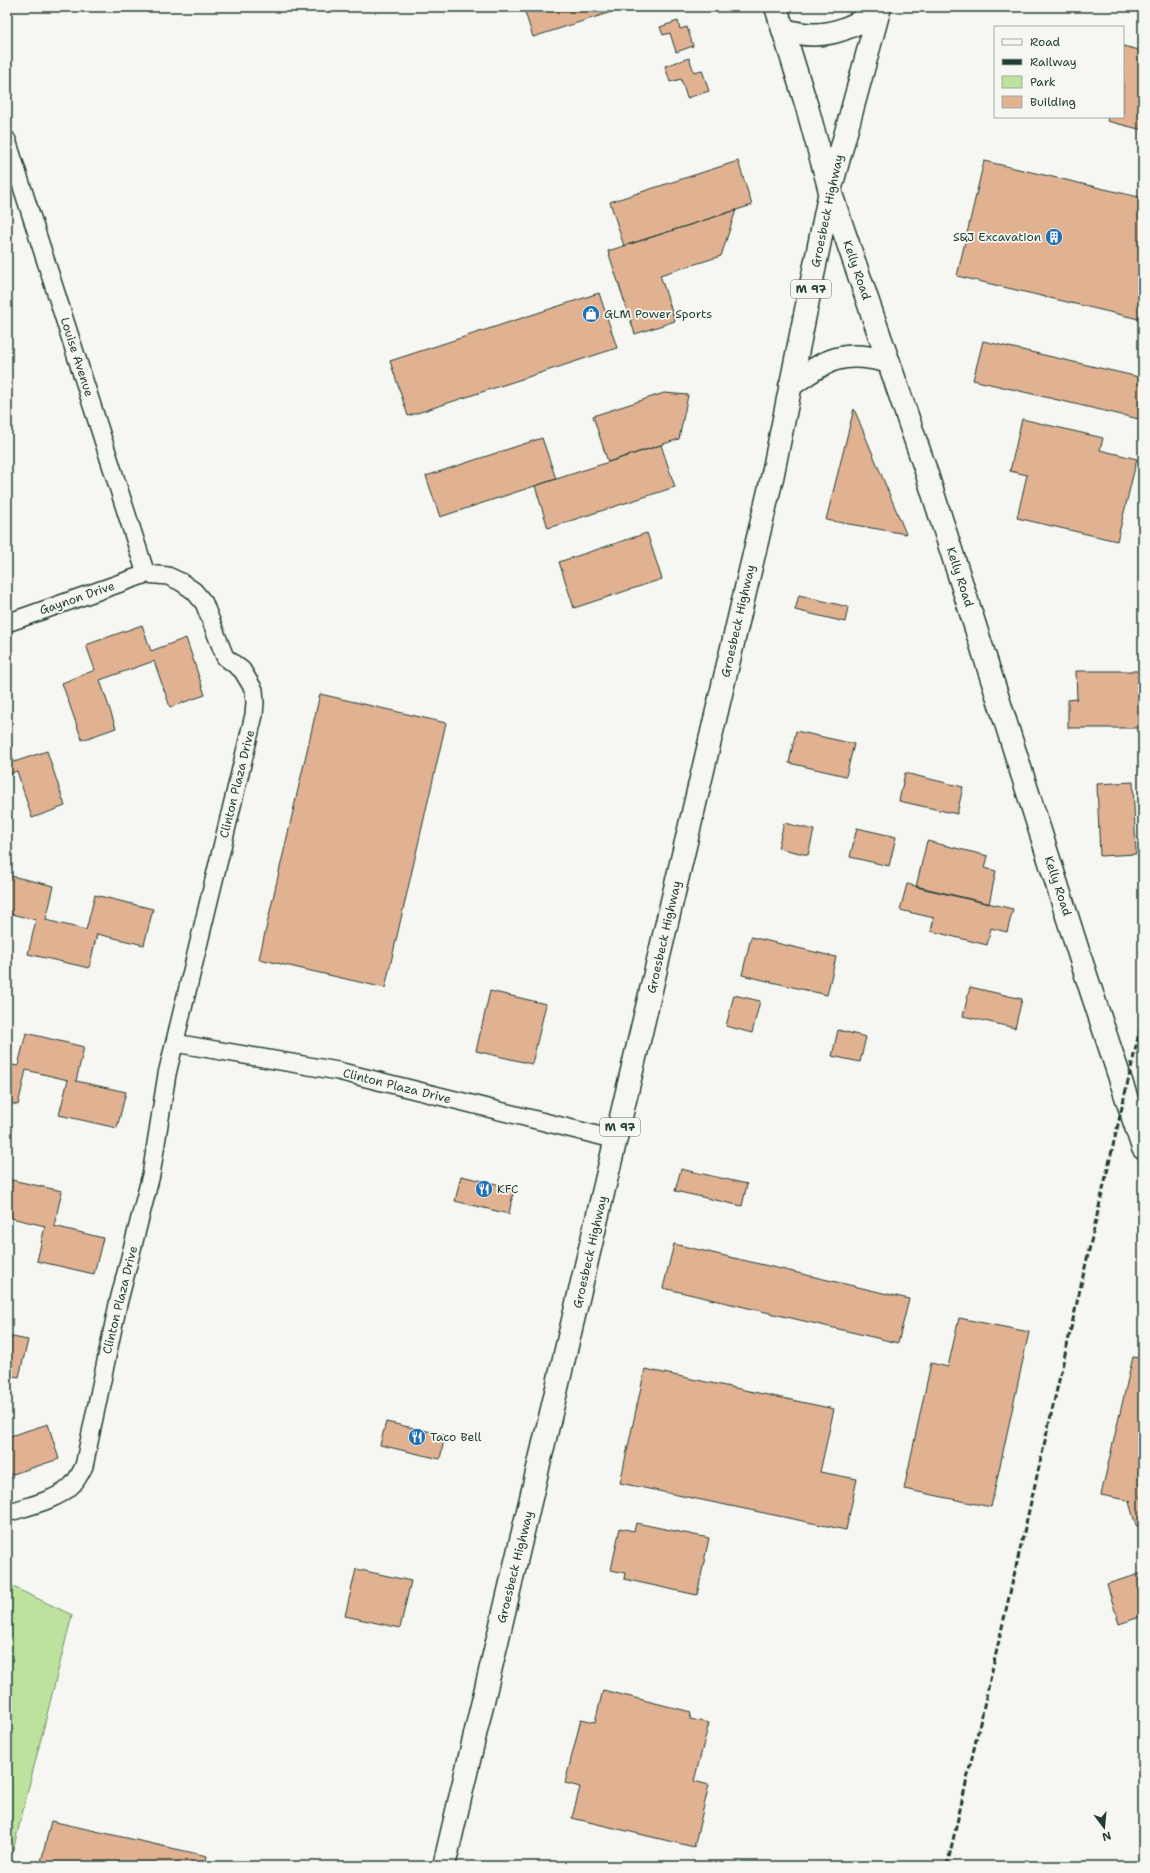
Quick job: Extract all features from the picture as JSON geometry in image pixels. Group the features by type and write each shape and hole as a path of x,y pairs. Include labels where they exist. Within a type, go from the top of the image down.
{"main road":[{"name":"Kelly Road","path":"776,7 807,107 830,191 889,362 1143,1148"},
{"path":"783,29 798,34 816,36 832,33 864,21 879,9"},
{"name":"Groesbeck Highway","path":"444,1866 617,1140 772,478 830,191 879,9"},
{"path":"790,386 813,369 832,360 847,356 861,355 889,362"}],"street":[{"name":"Louise Avenue","path":"7,140 146,574"},
{"name":"Gaynon Drive","path":"7,623 146,574"},
{"name":"Clinton Plaza Drive","path":"7,1513 61,1494 70,1488 77,1480 84,1466 118,1304 151,1175 167,1074 254,715 254,690 242,670 225,657 204,604 194,591 181,582 168,576 146,574"},
{"name":"Clinton Plaza Drive","path":"175,1043 338,1071 617,1140"}],"green space":[{"path":"7,1584 72,1615 9,1866 7,1866"}],"building":[{"path":"529,7 627,7 533,37 524,9"},
{"path":"678,21 680,29 687,27 693,46 676,52 670,33 663,35 660,27"},
{"path":"1124,46 1143,51 1143,130 1107,121 1108,118 1124,118"},
{"path":"689,58 694,72 702,70 709,91 687,98 681,79 670,82 665,66"},
{"path":"738,161 752,205 624,246 610,202"},
{"name":"S&J Excavation","path":"984,161 1143,198 1143,320 957,276"},
{"path":"736,210 721,256 660,275 675,321 635,334 608,251"},
{"path":"599,293 617,348 408,416 390,361"},
{"path":"983,341 1143,378 1143,420 973,380"},
{"path":"664,393 688,395 679,439 608,462 593,416"},
{"path":"854,409 906,534 826,520"},
{"path":"1022,419 1103,438 1100,450 1137,459 1117,541 1017,518 1027,475 1010,471"},
{"path":"542,438 556,479 440,517 426,476"},
{"path":"661,445 675,487 548,528 535,486"},
{"path":"647,533 662,579 574,608 559,562"},
{"path":"799,595 848,607 845,622 795,610"},
{"path":"142,625 151,651 186,638 205,695 170,707 154,661 100,680 116,728 82,740 62,683 95,670 86,645"},
{"path":"1076,671 1143,671 1143,728 1068,728 1068,700 1077,699"},
{"path":"320,694 446,723 385,988 259,959"},
{"path":"796,731 854,744 846,776 789,763"},
{"path":"7,744 14,762 47,751 65,806 32,818 17,771 7,775"},
{"path":"905,773 963,787 957,814 899,801"},
{"path":"1133,782 1136,854 1100,856 1097,784"},
{"path":"784,823 814,830 808,855 778,848"},
{"path":"857,828 896,837 889,866 850,857"},
{"path":"927,841 988,856 985,868 996,871 989,904 916,887"},
{"path":"7,875 54,886 46,920 86,930 95,895 153,909 144,945 97,934 89,968 28,954 36,920 7,913"},
{"path":"907,884 1013,909 1007,932 991,928 987,945 931,931 934,918 900,910"},
{"path":"751,937 836,957 827,995 742,975"},
{"path":"970,987 1022,999 1015,1028 963,1016"},
{"path":"490,991 546,1004 532,1064 476,1051"},
{"path":"734,995 760,1001 752,1033 726,1026"},
{"path":"838,1030 866,1037 860,1062 832,1056"},
{"path":"26,1033 84,1047 76,1081 126,1092 117,1128 59,1115 68,1080 26,1070 18,1105 7,1102 7,1064 18,1066"},
{"path":"681,1169 747,1184 742,1206 675,1191"},
{"path":"461,1176 514,1188 509,1214 455,1201"},
{"path":"7,1179 62,1191 54,1226 103,1238 94,1274 37,1261 45,1226 7,1217"},
{"path":"674,1244 909,1299 898,1343 663,1288"},
{"path":"959,1318 1029,1332 991,1507 904,1489 931,1363 948,1367"},
{"path":"7,1336 28,1340 19,1377 7,1375"},
{"path":"1133,1357 1140,1358 1143,1367 1143,1487 1140,1499 1143,1498 1143,1524 1136,1526 1129,1502 1131,1501 1101,1495"},
{"path":"645,1369 834,1409 820,1472 857,1479 846,1530 620,1483"},
{"path":"386,1422 445,1435 440,1459 380,1445"},
{"path":"48,1424 59,1459 7,1476 7,1437"},
{"path":"636,1523 709,1538 697,1595 624,1579 625,1573 611,1570 620,1528 634,1531"},
{"path":"356,1569 411,1581 400,1628 345,1616"},
{"path":"1143,1573 1143,1616 1119,1624 1107,1584"},
{"path":"603,1690 691,1712 690,1719 709,1723 694,1781 709,1785 694,1847 572,1818 580,1787 565,1783 581,1719 595,1722"},
{"path":"51,1821 207,1856 205,1866 40,1866"}],"railway":[{"path":"947,1866 1143,1016"}],"place":[{"name":"S&J Excavation","path":"1054,237"},
{"name":"GLM Power Sports","path":"591,314"},
{"name":"KFC","path":"484,1189"},
{"name":"Taco Bell","path":"417,1437"}]}
